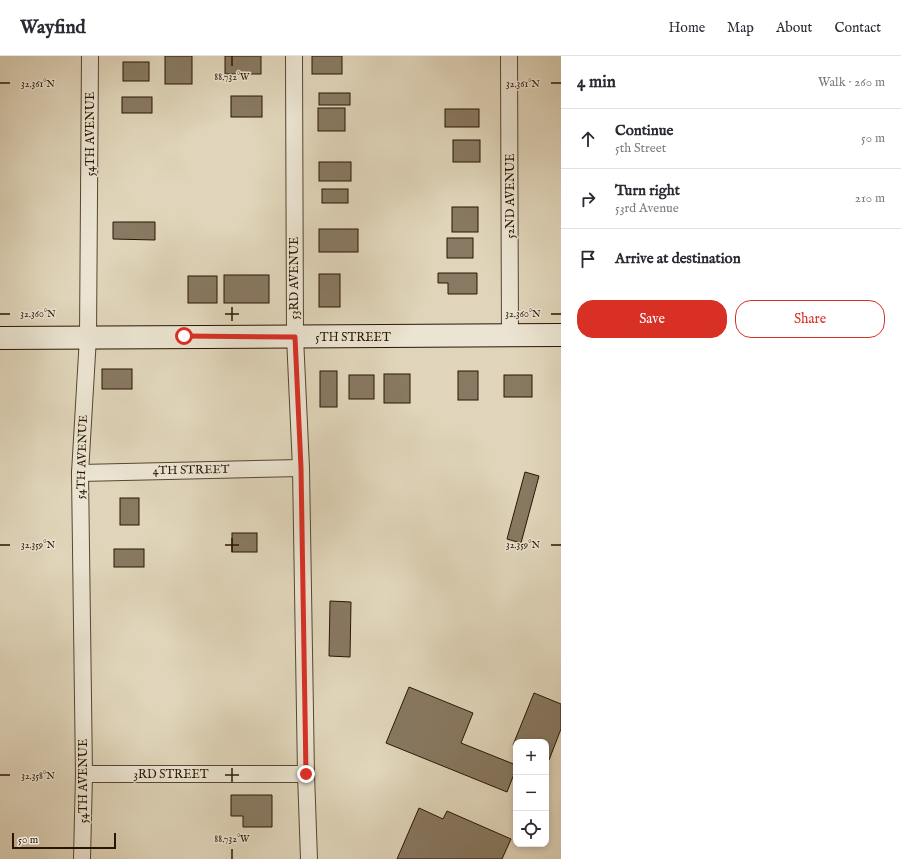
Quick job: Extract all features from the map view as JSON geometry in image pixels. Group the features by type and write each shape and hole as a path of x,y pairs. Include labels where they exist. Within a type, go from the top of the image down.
{"street":[{"name":"54TH AVENUE","path":"82,859 84,774 80,472 88,337 90,56"},
{"name":"53RD AVENUE","path":"294,56 295,337 301,468 306,774 309,859"},
{"name":"52ND AVENUE","path":"509,56 510,336"},
{"name":"5TH STREET","path":"0,338 561,335"},
{"name":"4TH STREET","path":"80,472 301,468"},
{"name":"3RD STREET","path":"84,774 306,774"}],"building":[{"path":"165,56 192,56 192,84 165,84"},
{"path":"225,56 261,56 261,74 225,74"},
{"path":"312,56 342,56 342,74 312,74"},
{"path":"123,62 149,62 149,81 123,81"},
{"path":"319,93 350,93 350,105 319,105"},
{"path":"231,96 262,96 262,117 231,117"},
{"path":"122,97 152,97 152,113 122,113"},
{"path":"318,108 345,108 345,131 318,131"},
{"path":"445,109 479,109 479,127 445,127"},
{"path":"453,140 480,140 480,162 453,162"},
{"path":"319,162 351,162 351,181 319,181"},
{"path":"322,189 348,189 348,203 322,203"},
{"path":"452,207 478,207 478,232 452,232"},
{"path":"113,222 155,222 155,240 113,239"},
{"path":"319,229 358,229 358,252 319,252"},
{"path":"447,238 473,238 473,258 447,258"},
{"path":"438,273 477,273 477,294 448,294 448,283 438,283"},
{"path":"319,274 340,274 340,307 319,307"},
{"path":"224,275 269,275 269,303 224,303"},
{"path":"188,276 217,276 217,303 188,303"},
{"path":"102,369 132,369 132,389 102,389"},
{"path":"320,371 337,371 337,407 320,407"},
{"path":"458,371 478,371 478,400 458,400"},
{"path":"384,374 410,374 410,403 384,403"},
{"path":"349,375 374,375 374,399 349,399"},
{"path":"504,375 532,375 532,397 504,397"},
{"path":"525,472 539,476 521,543 507,539"},
{"path":"120,498 139,498 139,525 120,525"},
{"path":"232,533 257,533 257,552 232,552"},
{"path":"114,549 144,549 144,567 114,567"},
{"path":"330,601 351,602 350,657 329,656"},
{"path":"409,687 473,713 461,743 513,764 513,777 507,792 386,743"},
{"path":"534,693 561,704 561,729 549,760 549,739 515,739"},
{"path":"231,795 272,795 272,827 243,827 243,816 231,816"},
{"path":"419,808 443,819 447,811 511,839 502,859 397,859"}],"route":[{"path":"184,336 295,337 301,468 306,774"}]}
